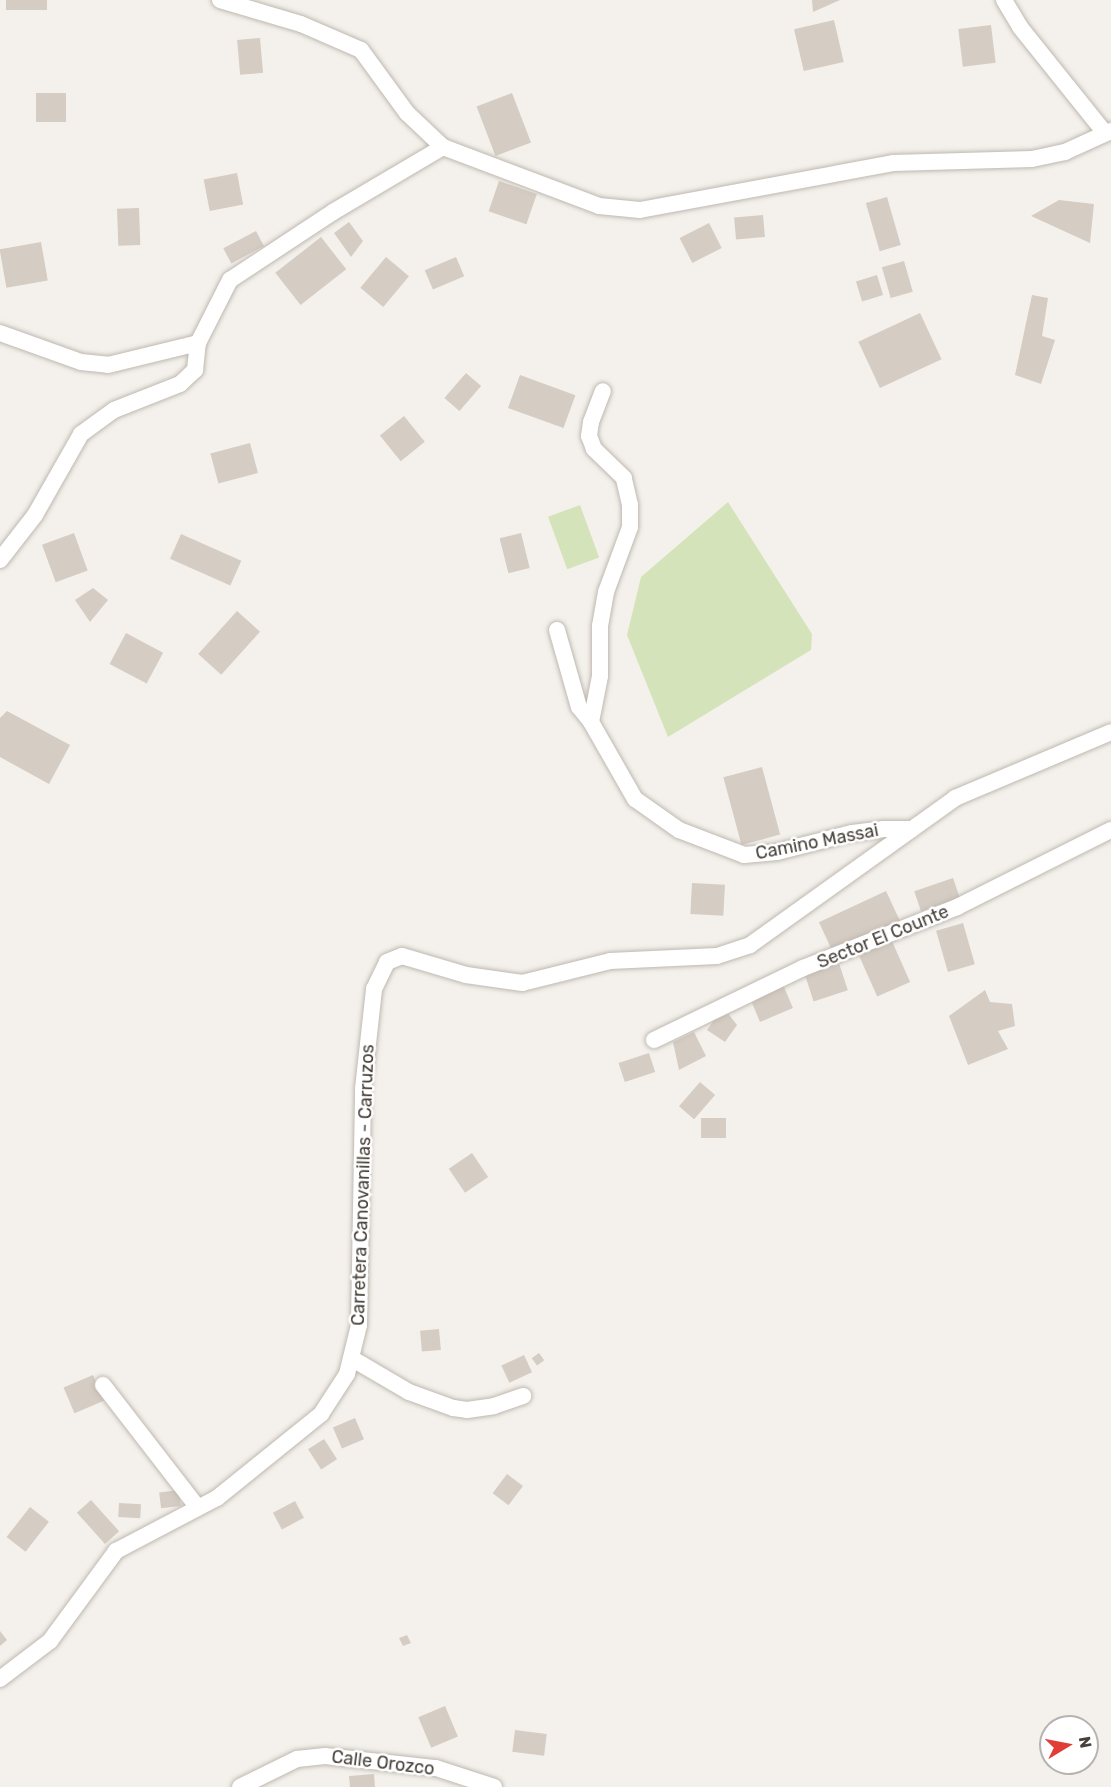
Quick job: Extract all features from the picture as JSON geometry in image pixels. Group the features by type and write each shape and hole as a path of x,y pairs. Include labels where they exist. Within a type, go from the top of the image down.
{"street":[{"path":"220,0 301,24 361,50 407,113 443,147 600,206 640,210 893,164 1032,159 1065,152 1108,131 1020,27 1004,0"},
{"path":"0,560 35,515 81,434 114,410 180,384 195,370 198,343 230,280 333,212 443,147"},
{"path":"0,333 81,362 108,365 198,343"},
{"path":"591,722 600,676 600,626 606,592 630,526 630,505 624,478 594,449 589,436 591,422 603,391"},
{"name":"Camino Massai","path":"557,630 579,706 591,722 635,799 679,830 744,855 777,852 852,833 883,829 912,829"},
{"name":"Carretera Canovanillas - Carruzos","path":"0,1679 50,1641 116,1551 217,1498 321,1414 347,1374 359,1325 363,1089 374,989 387,962 402,956 466,975 522,983 610,961 717,956 750,945 955,798 1111,732"},
{"name":"Sector El Counte","path":"654,1040 803,968 957,907 1111,830"},
{"path":"351,1358 409,1392 453,1408 467,1410 494,1406 523,1396"},
{"path":"103,1385 198,1508"},
{"name":"Calle Orozco","path":"240,1787 297,1759 325,1756 436,1768 494,1787"}],"green space":[{"path":"728,502 812,634 811,650 668,737 627,635 641,577"},
{"path":"580,505 599,558 567,569 548,517"}],"building":[{"path":"6,0 47,0 47,10 6,10"},
{"path":"812,0 840,0 813,12"},
{"path":"834,20 844,62 804,71 794,29"},
{"path":"991,25 996,63 963,67 958,29"},
{"path":"260,38 263,73 240,75 237,40"},
{"path":"36,93 66,93 66,122 36,122"},
{"path":"512,93 531,142 496,156 477,107"},
{"path":"237,173 243,204 210,211 204,179"},
{"path":"499,181 537,194 526,224 489,211"},
{"path":"887,197 901,245 880,251 866,203"},
{"path":"1059,200 1094,204 1090,243 1031,216"},
{"path":"139,208 140,245 118,246 117,209"},
{"path":"763,215 765,237 736,239 734,218"},
{"path":"349,222 363,241 351,257 334,233"},
{"path":"709,223 722,248 692,263 680,238"},
{"path":"256,231 264,246 231,263 223,248"},
{"path":"321,237 346,269 301,305 275,273"},
{"path":"41,242 48,280 6,288 0,249"},
{"path":"386,257 409,276 383,307 360,288"},
{"path":"456,257 464,276 433,290 425,270"},
{"path":"904,261 913,292 891,298 882,267"},
{"path":"877,275 883,295 862,302 856,281"},
{"path":"1032,295 1048,298 1042,336 1055,340 1041,384 1015,375"},
{"path":"920,313 942,359 880,388 858,342"},
{"path":"466,373 481,386 459,411 444,398"},
{"path":"520,375 575,395 563,428 508,408"},
{"path":"404,416 425,442 401,461 380,436"},
{"path":"250,443 258,473 218,484 210,454"},
{"path":"74,533 88,571 56,582 42,545"},
{"path":"521,533 530,568 508,573 500,538"},
{"path":"181,534 241,561 230,586 170,559"},
{"path":"93,588 108,600 90,622 75,600"},
{"path":"237,611 260,632 221,675 198,654"},
{"path":"126,633 163,653 147,684 110,664"},
{"path":"7,711 70,745 49,784 0,757 0,718"},
{"path":"762,767 780,835 741,845 723,777"},
{"path":"953,878 960,898 921,911 914,891"},
{"path":"692,883 725,885 723,916 690,914"},
{"path":"886,891 901,923 834,954 819,922"},
{"path":"963,923 975,964 948,972 936,931"},
{"path":"891,939 910,982 877,997 858,954"},
{"path":"837,957 848,990 814,1001 803,968"},
{"path":"781,980 793,1008 760,1022 752,1003"},
{"path":"985,990 990,1002 1012,1004 1015,1026 998,1031 1008,1049 968,1065 949,1016"},
{"path":"723,1007 737,1025 725,1042 707,1030"},
{"path":"694,1032 706,1056 679,1070 673,1042"},
{"path":"649,1053 655,1072 625,1082 619,1063"},
{"path":"700,1082 715,1095 694,1119 679,1106"},
{"path":"701,1118 726,1118 726,1138 701,1138"},
{"path":"472,1153 488,1177 465,1193 449,1169"},
{"path":"439,1329 441,1350 422,1352 420,1331"},
{"path":"539,1353 544,1360 537,1366 532,1358"},
{"path":"524,1355 532,1372 509,1383 501,1366"},
{"path":"93,1375 104,1401 74,1413 64,1388"},
{"path":"355,1418 364,1439 342,1449 333,1427"},
{"path":"324,1439 337,1459 321,1469 308,1449"},
{"path":"507,1474 523,1486 509,1505 493,1493"},
{"path":"179,1490 181,1506 161,1508 159,1492"},
{"path":"91,1500 119,1531 105,1544 77,1513"},
{"path":"295,1501 304,1518 282,1530 273,1513"},
{"path":"119,1503 141,1504 140,1518 118,1517"},
{"path":"30,1507 49,1522 26,1552 7,1537"},
{"path":"0,1631 7,1640 0,1646"},
{"path":"407,1635 411,1643 403,1646 399,1638"},
{"path":"445,1706 458,1736 431,1748 418,1717"},
{"path":"515,1730 547,1734 544,1756 512,1752"},
{"path":"374,1774 375,1787 350,1787 349,1776"}]}
